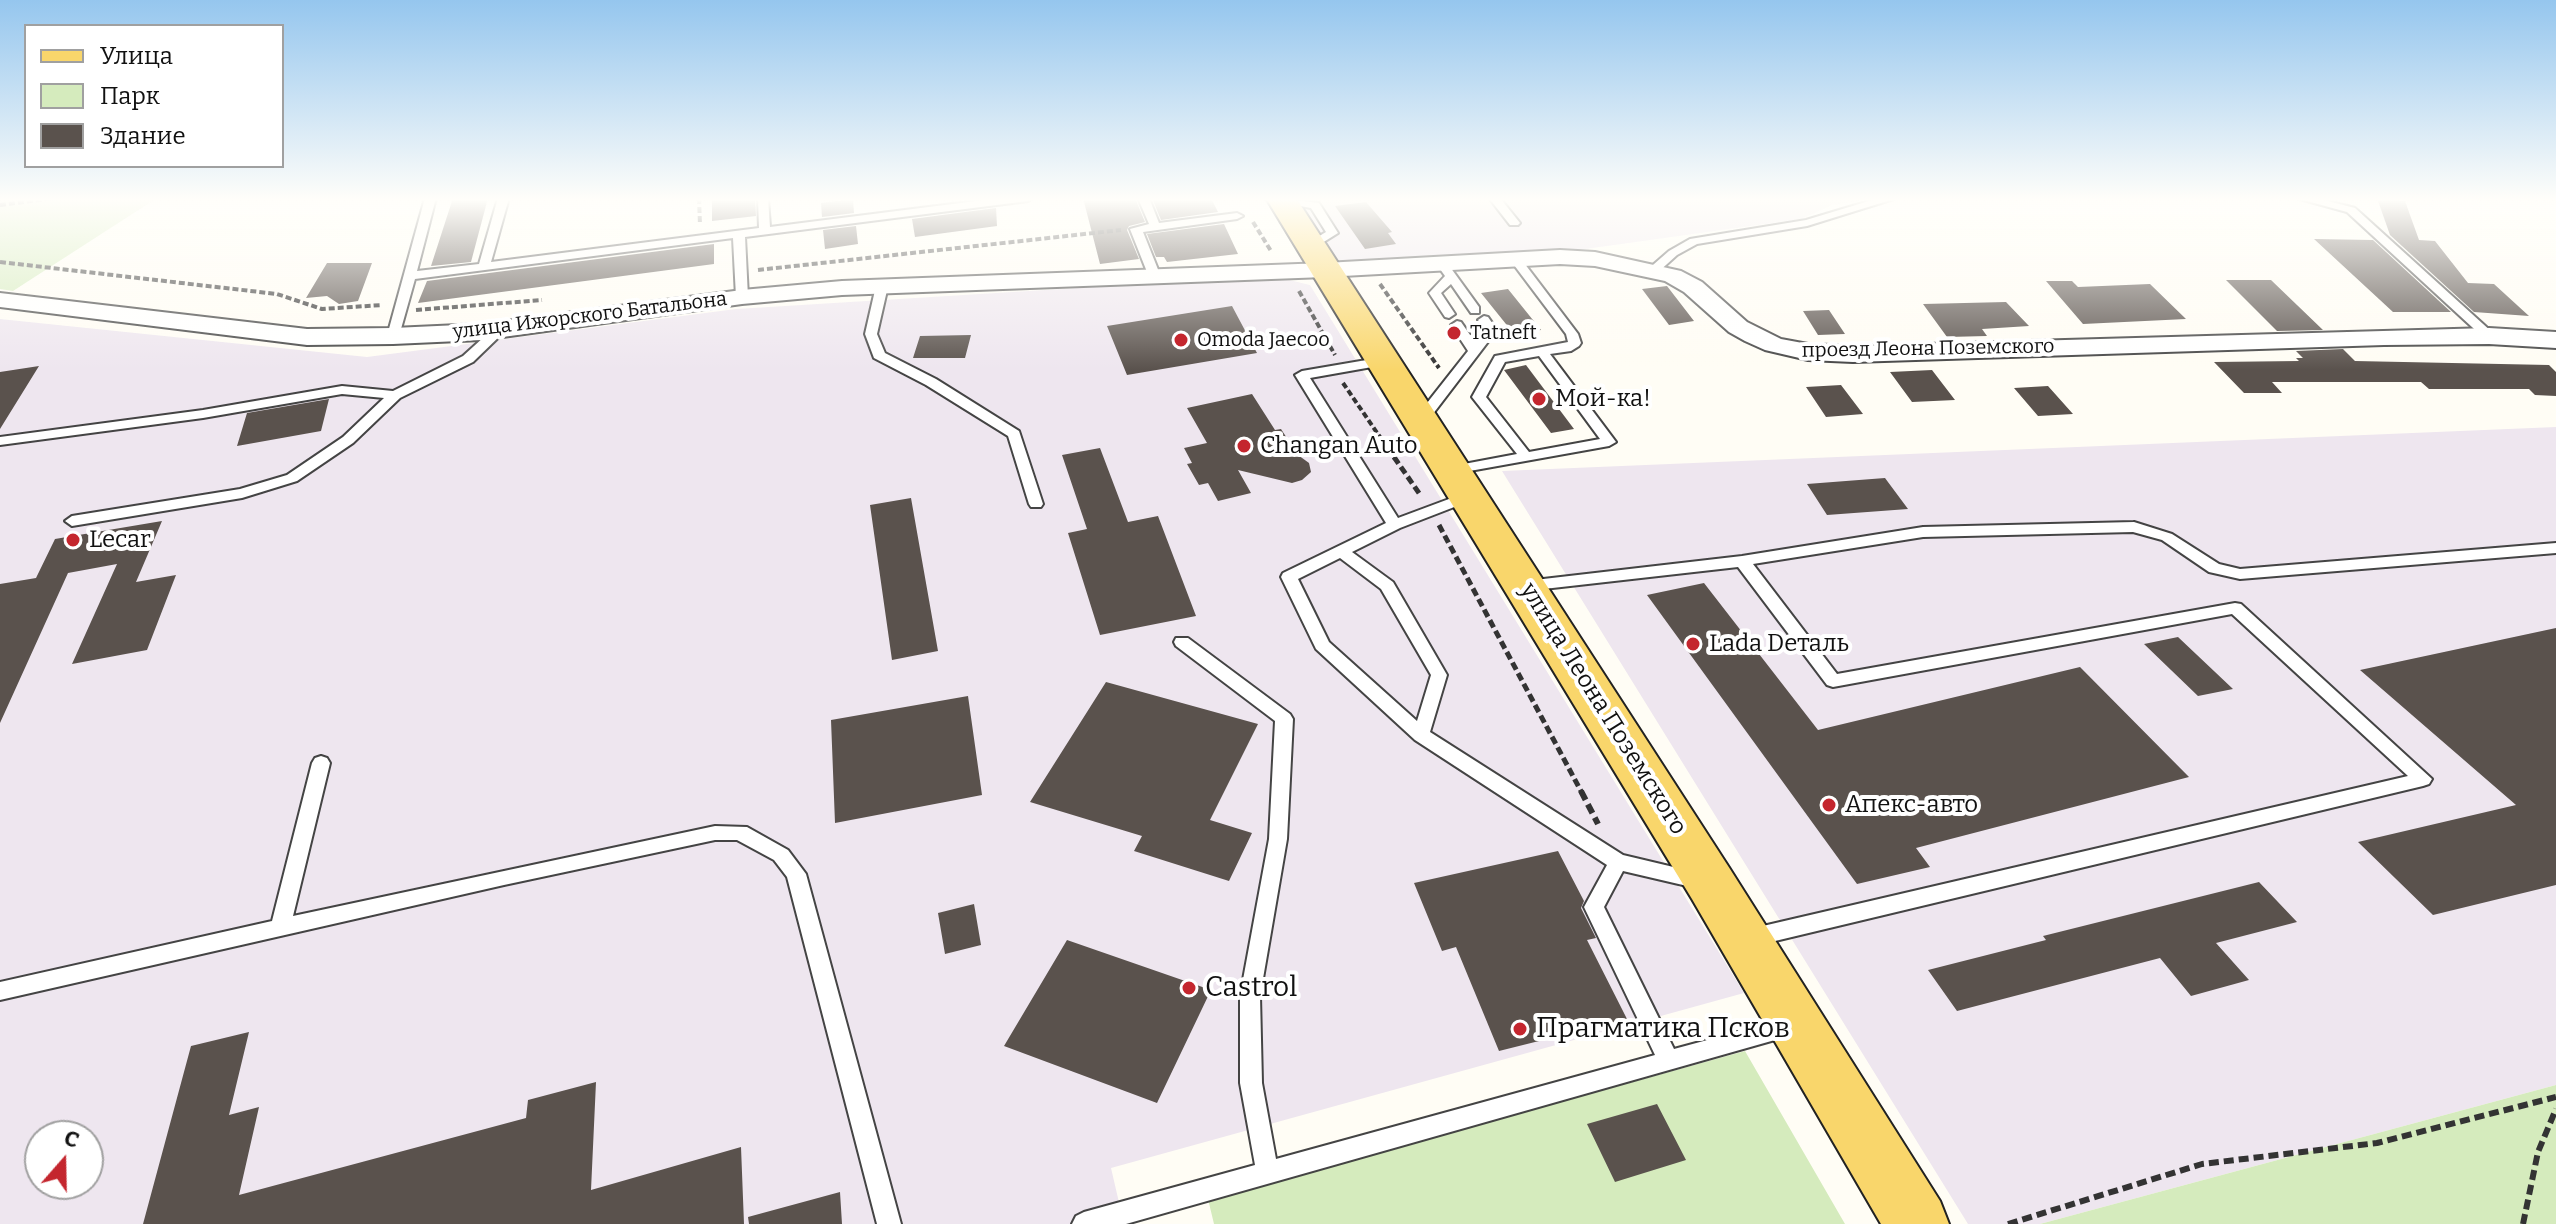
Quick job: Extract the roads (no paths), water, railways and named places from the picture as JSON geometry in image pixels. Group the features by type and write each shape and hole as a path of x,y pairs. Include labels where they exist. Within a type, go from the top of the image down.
{"main road":[{"name":"улица Леона Поземского","path":"1315,255 1462,483 1799,1025 1917,1224"}],"street":[{"name":"проезд Леона Поземского","path":"1317,258 1446,270 1514,257 1595,259 1652,271 1693,287 1738,327 1774,345 1808,352 2489,336 2556,340"},
{"name":"улица Ижорского Батальона","path":"0,300 307,337 393,336 499,330 742,297 882,286 1155,277 1317,258"}],"lane":[{"path":"393,336 414,255"},
{"path":"484,266 487,255"},
{"path":"408,276 574,255"},
{"path":"740,255 742,297"},
{"path":"1146,255 1155,277"},
{"path":"1652,271 1674,255"},
{"path":"2400,255 2489,336"},
{"path":"1514,257 1572,334 1575,343 1566,348 1500,359 1479,397 1526,457"},
{"path":"1421,420 1491,330 1446,270 1435,293 1474,350"},
{"path":"882,286 871,334 879,355 931,382 1014,434 1036,504"},
{"path":"72,521 242,493 292,478 348,440 395,395 468,359 499,330"},
{"path":"1542,352 1609,442 1526,457 1462,483 1431,510 1289,577 1322,645 1421,735 1618,862 1711,884"},
{"path":"1384,361 1302,375 1395,525"},
{"path":"0,441 203,414 342,390 395,395"},
{"path":"1526,586 1742,561 1923,532 2134,527 2167,537 2214,568 2240,574 2556,548"},
{"path":"1342,552 1387,586 1439,675 1421,735"},
{"path":"1742,561 1833,681 2235,608 2423,779 1745,939"},
{"path":"1182,642 1284,719 1278,839 1250,996 1251,1083 1267,1171"},
{"path":"280,928 321,763"},
{"path":"0,991 715,833 740,832 760,840 781,855 796,874 889,1224"},
{"path":"1618,862 1594,907 1669,1061"},
{"path":"1084,1224 1799,1025"}],"place":[{"name":"Tatneft","path":"1454,333"},
{"name":"Omoda Jaecoo","path":"1181,340"},
{"name":"Мой-ка!","path":"1539,399"},
{"name":"Changan Auto","path":"1244,446"},
{"name":"Lecar","path":"73,540"},
{"name":"Lada Dеталь","path":"1693,644"},
{"name":"Апекс-авто","path":"1829,805"},
{"name":"Castrol","path":"1189,988"},
{"name":"Прагматика Псков","path":"1520,1029"}]}
